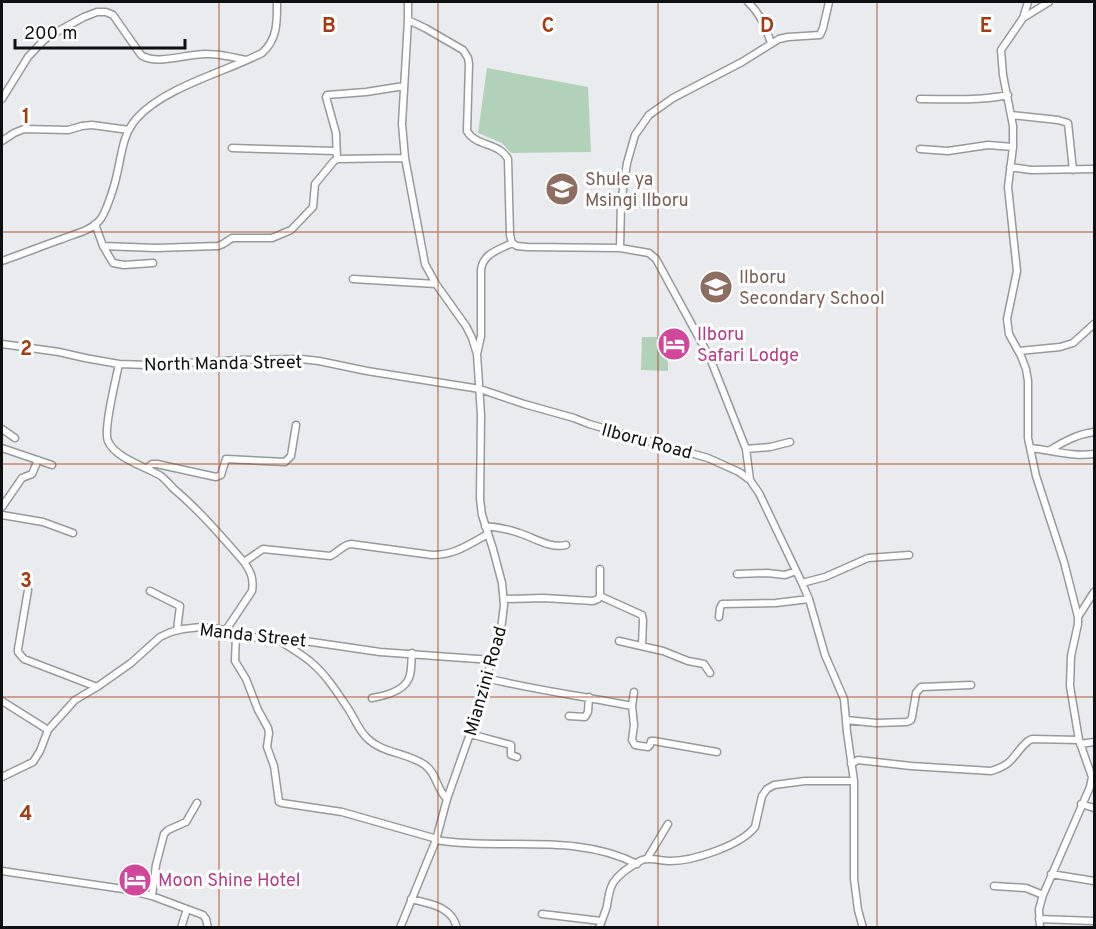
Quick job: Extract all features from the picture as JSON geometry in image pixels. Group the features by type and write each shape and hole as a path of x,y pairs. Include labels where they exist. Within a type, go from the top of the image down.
{"street":[{"path":"2,261 81,232 101,219 117,174 121,149 135,120 162,98 262,52 272,42 275,35 277,2"},
{"path":"408,2 402,124 405,158 425,264 472,338 477,354 480,389"},
{"path":"748,2 764,22 771,44"},
{"path":"620,248 623,181 631,146 640,125 659,106 771,44 788,37 820,34 829,2"},
{"path":"1028,2 1023,18 1001,50 1003,75 1013,126 1008,194 1017,271 1007,319 1009,334 1026,369 1029,448 1064,562 1078,617 1071,656 1070,686 1080,742 1092,777 1090,787 1043,895 1039,909 1040,927"},
{"path":"1023,18 1048,2"},
{"path":"2,99 28,57 44,40 84,17 102,11 113,15 141,54 147,58 164,59 207,54 246,60"},
{"path":"408,20 463,50 466,54 468,64 467,131 475,139 502,150 508,159 512,243 527,247 620,248 649,253 656,259 710,358 746,449 750,480"},
{"path":"337,159 336,133 327,95 404,86"},
{"path":"920,99 969,100 1008,94"},
{"path":"1011,115 1068,123 1073,170"},
{"path":"2,141 24,129 68,130 92,125 129,130"},
{"path":"920,149 948,151 983,146 1013,147"},
{"path":"232,148 336,151"},
{"path":"103,246 156,248 218,246 232,238 272,238 291,230 313,207 315,184 337,159 405,158"},
{"path":"1010,167 1032,170 1095,169"},
{"path":"95,224 103,246 115,264 153,263"},
{"path":"477,354 481,336 483,261 489,255 512,243"},
{"path":"353,279 436,284"},
{"path":"1018,351 1060,347 1073,343 1095,324"},
{"name":"North Manda Street","path":"2,344 119,364 149,365 301,359 480,389"},
{"path":"119,364 108,422 107,440 112,447 132,462 162,477 193,505 252,574 252,591 226,630"},
{"name":"Ilboru Road","path":"480,389 524,404 574,417 589,424 708,458 728,466 750,480 759,493 802,583 825,655 844,699 854,781 854,879 863,927"},
{"name":"Mianzini Road","path":"399,927 437,839 447,799 470,734 503,622 504,600 480,499 480,389"},
{"path":"147,468 152,464 162,465 216,477 221,475 226,459 285,462 291,456 296,425"},
{"path":"2,429 15,438"},
{"path":"1050,450 1084,433 1095,432"},
{"path":"746,449 790,442"},
{"path":"2,448 51,465"},
{"path":"1029,448 1070,454 1095,454"},
{"path":"2,507 22,478 32,474 38,460"},
{"path":"2,515 43,522 73,533"},
{"path":"485,526 518,532 557,546 566,544"},
{"path":"244,562 263,549 330,556 351,544 442,555 461,550 488,534"},
{"path":"802,583 825,577 868,558 909,555"},
{"path":"600,569 600,596"},
{"path":"737,574 785,575 796,571"},
{"path":"28,590 18,649 20,655 38,666 98,687"},
{"path":"150,591 180,606 177,630"},
{"path":"1078,617 1095,592"},
{"path":"504,600 544,598 593,601 600,596"},
{"path":"600,596 642,615 644,620 642,646"},
{"path":"719,617 722,604 809,600"},
{"name":"Manda Street","path":"2,777 33,762 48,730 75,700 98,687 131,663 160,637 177,630 201,627 226,630 236,635 282,641 298,640 381,652 492,660"},
{"path":"236,635 235,662 246,679 258,711 268,728 267,747 274,766 279,802 342,812 459,843 580,847 608,851 637,864"},
{"path":"282,641 313,663 350,711 368,739 390,752 407,756 426,766 432,772 438,789 447,799"},
{"path":"619,641 663,651 688,661 704,664 710,673"},
{"path":"372,698 402,687 409,679 412,653"},
{"path":"486,678 632,706"},
{"path":"846,720 876,723 907,722 911,720 919,688 971,686"},
{"path":"634,692 632,740 635,745 648,747 651,741 654,741 717,752"},
{"path":"568,716 585,717 589,697"},
{"path":"2,701 48,730"},
{"path":"470,734 510,744 512,755 517,757"},
{"path":"851,764 858,760 991,771 1010,763 1032,739 1095,742"},
{"path":"542,914 600,924 611,886 623,873 647,859 672,861 692,857 717,850 739,840 755,827 762,796 774,785 805,781 854,781"},
{"path":"152,896 156,865 165,834 168,830 186,822 197,803"},
{"path":"1081,804 1095,808"},
{"path":"647,859 668,824"},
{"path":"2,871 106,886 152,896 203,915 208,927"},
{"path":"1051,874 1095,881"},
{"path":"994,886 1026,888 1043,895"},
{"path":"411,899 448,912 454,918 457,927"},
{"path":"181,927 187,909"},
{"path":"1039,919 1095,921"}],"green space":[{"path":"487,68 588,87 591,152 511,153 502,143 478,133"},
{"path":"642,337 668,337 668,371 641,370"}],"place":[{"name":"Shule ya Msingi Ilboru","path":"562,189"},
{"name":"Ilboru Secondary School","path":"716,287"},
{"name":"Ilboru Safari Lodge","path":"674,344"},
{"name":"Moon Shine Hotel","path":"135,880"}]}
